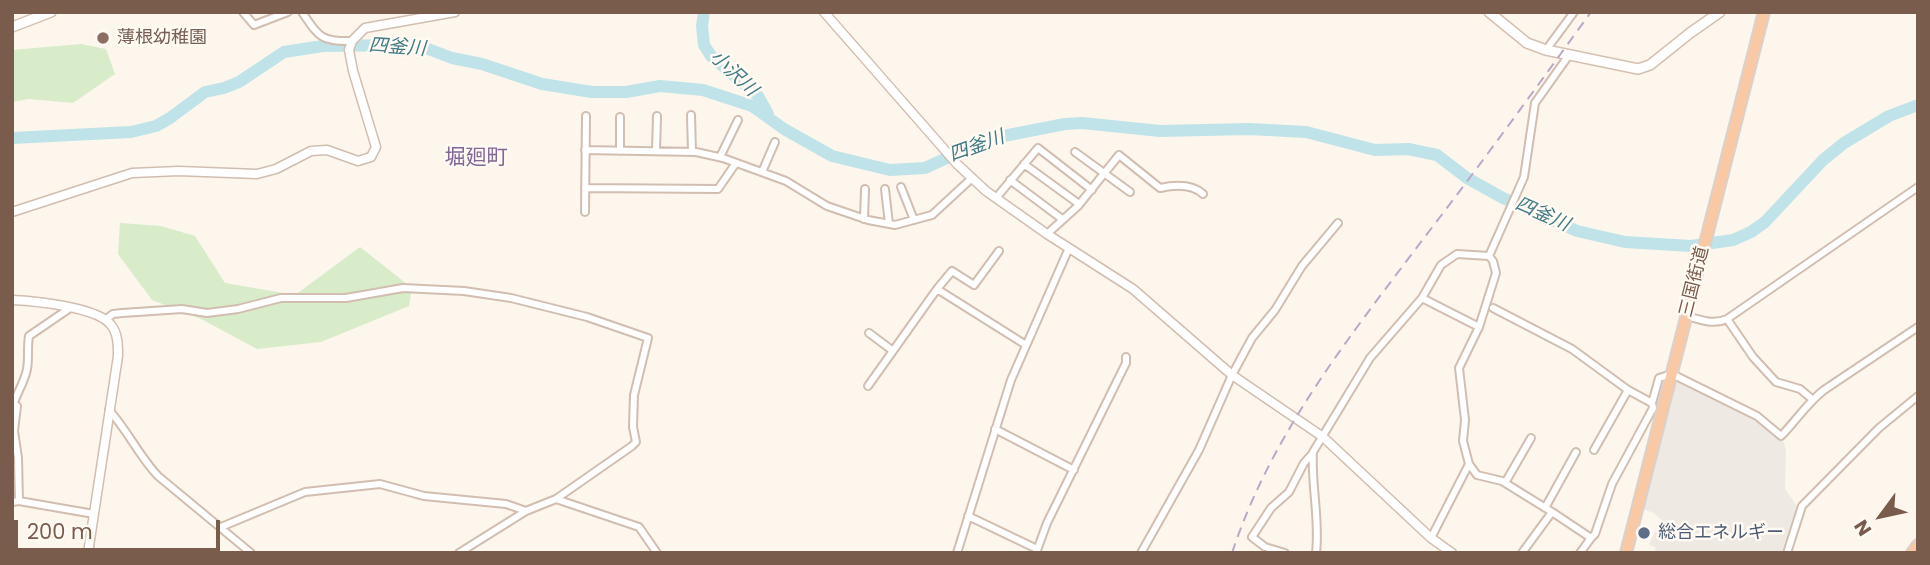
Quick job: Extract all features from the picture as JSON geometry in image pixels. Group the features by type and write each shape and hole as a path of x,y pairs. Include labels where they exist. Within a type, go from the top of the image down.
{"highway":[{"name":"三国街道","path":"1626,553 1764,12"},
{"path":"1912,553 1918,545"}],"main road":[{"path":"12,27 51,12"},
{"path":"1489,12 1520,38 1546,50 1638,69 1643,69 1720,12"}],"street":[{"path":"243,12 254,25 288,12"},
{"path":"302,12 319,35 330,41 352,41"},
{"path":"12,212 132,173 179,171 257,174 276,169 311,150 327,150 358,161 371,157 376,147 352,71 349,50 352,41 365,28 455,12"},
{"path":"824,12 972,178 1047,234 1133,289 1232,375 1323,437 1431,538 1452,553"},
{"path":"1546,50 1574,12"},
{"path":"1489,256 1524,177 1535,103 1569,55"},
{"path":"691,115 692,152"},
{"path":"585,212 586,116"},
{"path":"656,151 657,116"},
{"path":"620,117 620,150"},
{"path":"720,157 738,120"},
{"path":"762,172 775,142"},
{"path":"996,198 1038,148 1093,190"},
{"path":"585,150 692,152 720,157 786,181 827,206 864,219 895,225 932,215 972,178"},
{"path":"1076,152 1130,192"},
{"path":"1047,234 1093,190 1119,155 1160,188 1176,185 1198,190 1202,194"},
{"path":"585,188 718,189 736,163"},
{"path":"1024,164 1079,204"},
{"path":"1010,180 1062,219"},
{"path":"901,187 914,219"},
{"path":"1687,316 1710,322 1727,318 1918,187"},
{"path":"864,219 865,188"},
{"path":"884,189 889,224"},
{"path":"1141,553 1199,450 1232,375 1252,338 1275,310 1302,266 1338,223"},
{"path":"957,553 1011,380 1069,248"},
{"path":"868,387 952,271 974,285 999,251"},
{"path":"1285,553 1265,547 1252,537 1271,508 1289,492 1304,463 1323,437 1370,358 1422,298 1440,265 1457,254 1489,256 1496,273 1479,327 1460,368 1465,420 1463,441 1469,464 1477,475 1505,483 1591,538"},
{"path":"105,320 113,314 122,313 181,309 207,313 238,309 281,298 346,298 403,288 464,291 511,298 587,317 648,338 634,395 633,427 636,442 555,499 526,511 459,553"},
{"path":"937,289 1026,345"},
{"path":"1422,298 1479,327"},
{"path":"12,300 40,301 96,314 111,324 118,344 88,553"},
{"path":"69,308 29,336 27,370 19,394 13,431 18,458 16,501 94,513"},
{"path":"1493,308 1572,349 1628,390 1652,403"},
{"path":"1727,318 1753,357 1776,382 1800,388 1812,400"},
{"path":"1580,553 1595,534 1612,484 1653,408 1659,378 1672,374 1756,416 1781,436 1812,400 1918,327"},
{"path":"869,333 893,351"},
{"path":"968,516 1037,551 1047,523 1126,363 1126,357"},
{"path":"1594,450 1628,390"},
{"path":"12,411 14,400 19,394"},
{"path":"1787,553 1801,506 1879,428 1918,396"},
{"path":"109,410 126,429 158,476 251,553"},
{"path":"995,429 1074,470"},
{"path":"1505,483 1531,438"},
{"path":"1313,452 1318,552"},
{"path":"1522,553 1548,510 1576,452"},
{"path":"1431,538 1469,464"},
{"path":"222,527 305,492 380,484 424,496 506,504 526,511"},
{"path":"555,499 639,527 657,553"}],"shaded area":[{"path":"1677,378 1756,417 1784,443 1785,489 1797,506 1781,553 1654,553 1656,548 1649,544 1661,520 1654,513 1642,509 1661,428 1670,411"}],"green space":[{"path":"81,44 106,49 115,74 73,103 29,99 12,102 12,50"},
{"path":"120,223 161,226 195,236 225,283 295,295 360,247 412,288 409,306 321,342 257,349 201,319 152,300 118,254"}],"waterway":[{"name":"小沢川","path":"704,12 704,45 711,56 758,96 768,114"},
{"name":"四釜川","path":"12,138 131,132 156,126 205,92 239,82 284,52 323,46 403,45 423,47 542,84 592,92 626,92 660,86 703,90 752,106 784,129 832,156 890,170 925,168 988,139 1065,124 1082,123 1160,131 1249,129 1306,132 1375,150 1408,149 1437,155 1467,178 1503,198 1577,231 1625,242 1691,246 1733,240 1751,232 1765,222 1823,160 1844,143 1889,116 1918,105"}],"railway":[{"path":"1232,553 1248,509 1268,467 1315,388 1368,312 1591,12"}],"place":[{"name":"薄根幼稚園","path":"103,38"},
{"name":"総合エネルギー","path":"1644,533"}],"district":[{"name":"堀廻町","path":"476,159"}]}
